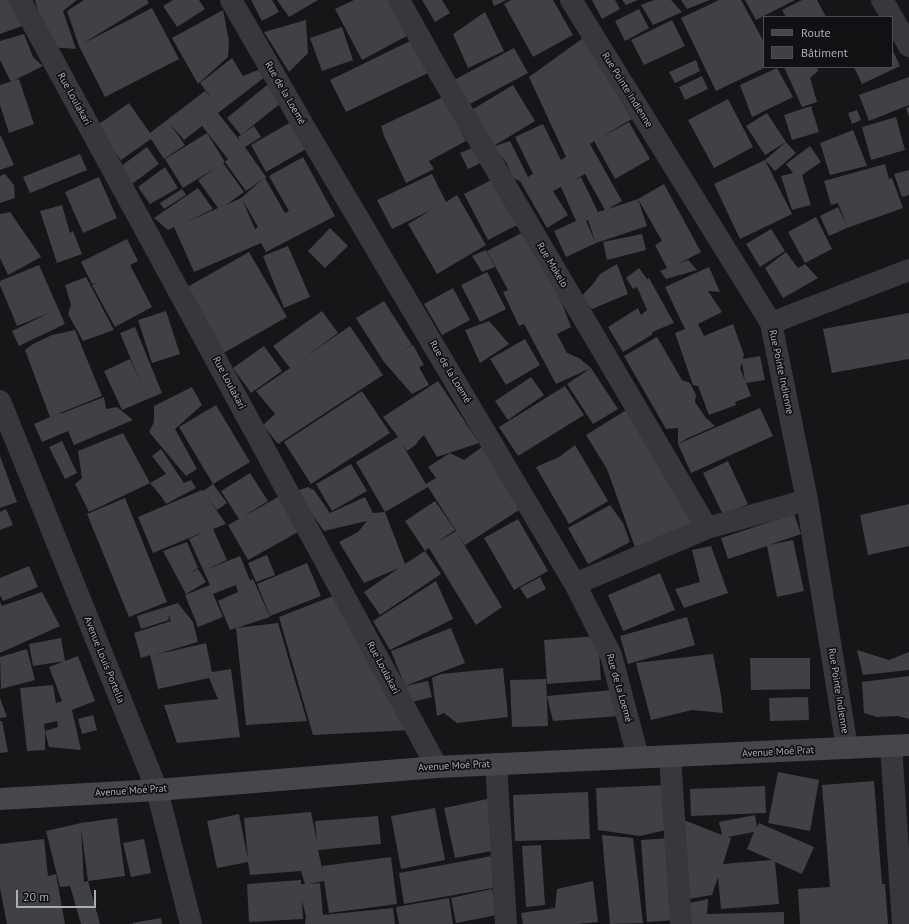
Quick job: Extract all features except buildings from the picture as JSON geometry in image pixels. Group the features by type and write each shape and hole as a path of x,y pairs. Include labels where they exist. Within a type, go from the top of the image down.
{"street":[{"name":"Rue Loulakari","path":"20,0 437,767"},
{"name":"Rue de la Loemé","path":"231,0 314,144 576,584 610,655 638,757"},
{"name":"Rue Mokelo","path":"399,0 444,81 707,528"},
{"name":"Rue Pointe Indienne","path":"571,0 771,323 807,500 847,748"},
{"path":"882,0 891,16"},
{"path":"893,19 909,46"},
{"path":"771,323 909,270"},
{"name":"Avenue Louis Portella","path":"0,401 157,790 191,924"},
{"path":"576,584 707,528 807,500"},
{"name":"Avenue Moé Prat","path":"0,799 157,790 437,767 900,746"},
{"path":"900,746 905,921"},
{"path":"670,757 681,924"},
{"path":"496,764 506,924"}]}
